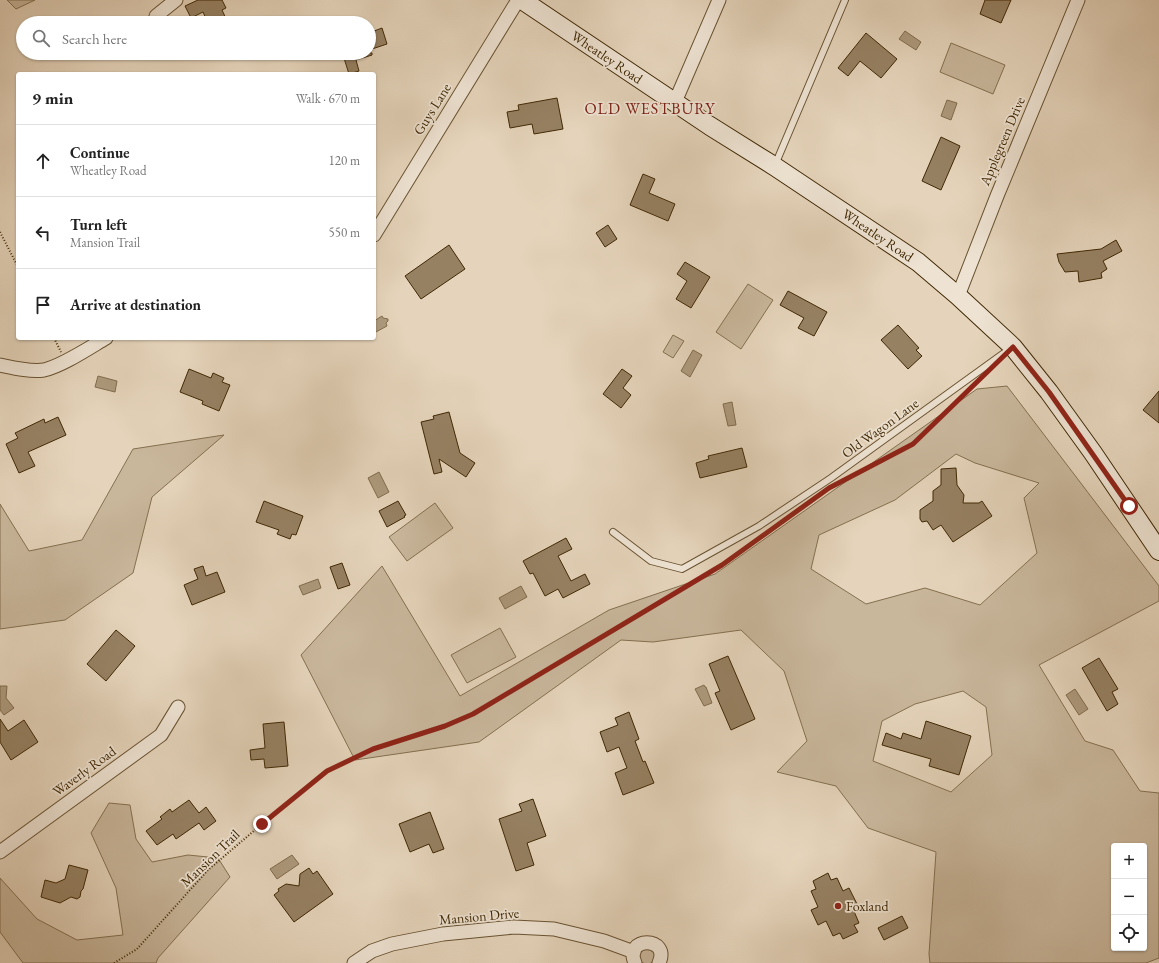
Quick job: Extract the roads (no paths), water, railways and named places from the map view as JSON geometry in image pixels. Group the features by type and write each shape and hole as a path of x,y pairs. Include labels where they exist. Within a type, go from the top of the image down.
{"street":[{"path":"156,16 176,0"},
{"name":"Guys Lane","path":"376,232 518,0"},
{"name":"Wheatley Road","path":"522,0 918,262 958,296 1013,347 1049,392 1159,551"},
{"path":"675,102 719,0"},
{"name":"Applegreen Drive","path":"958,296 997,196 1078,0"},
{"path":"0,365 31,370 44,370 102,340"},
{"name":"Waverly Road","path":"0,852 161,735 178,707"},
{"name":"Mansion Drive","path":"354,963 372,951 392,944 443,934 514,927 554,929 604,941 635,957 636,948 643,942 652,943 656,945 661,953 659,963"}],"lane":[{"path":"774,166 845,0"},
{"name":"Old Wagon Lane","path":"613,532 651,561 682,569 759,526 831,478 1013,347"}],"place":[{"name":"Foxland","path":"838,906"}],"district":[{"name":"OLD WESTBURY","path":"650,108"}]}
